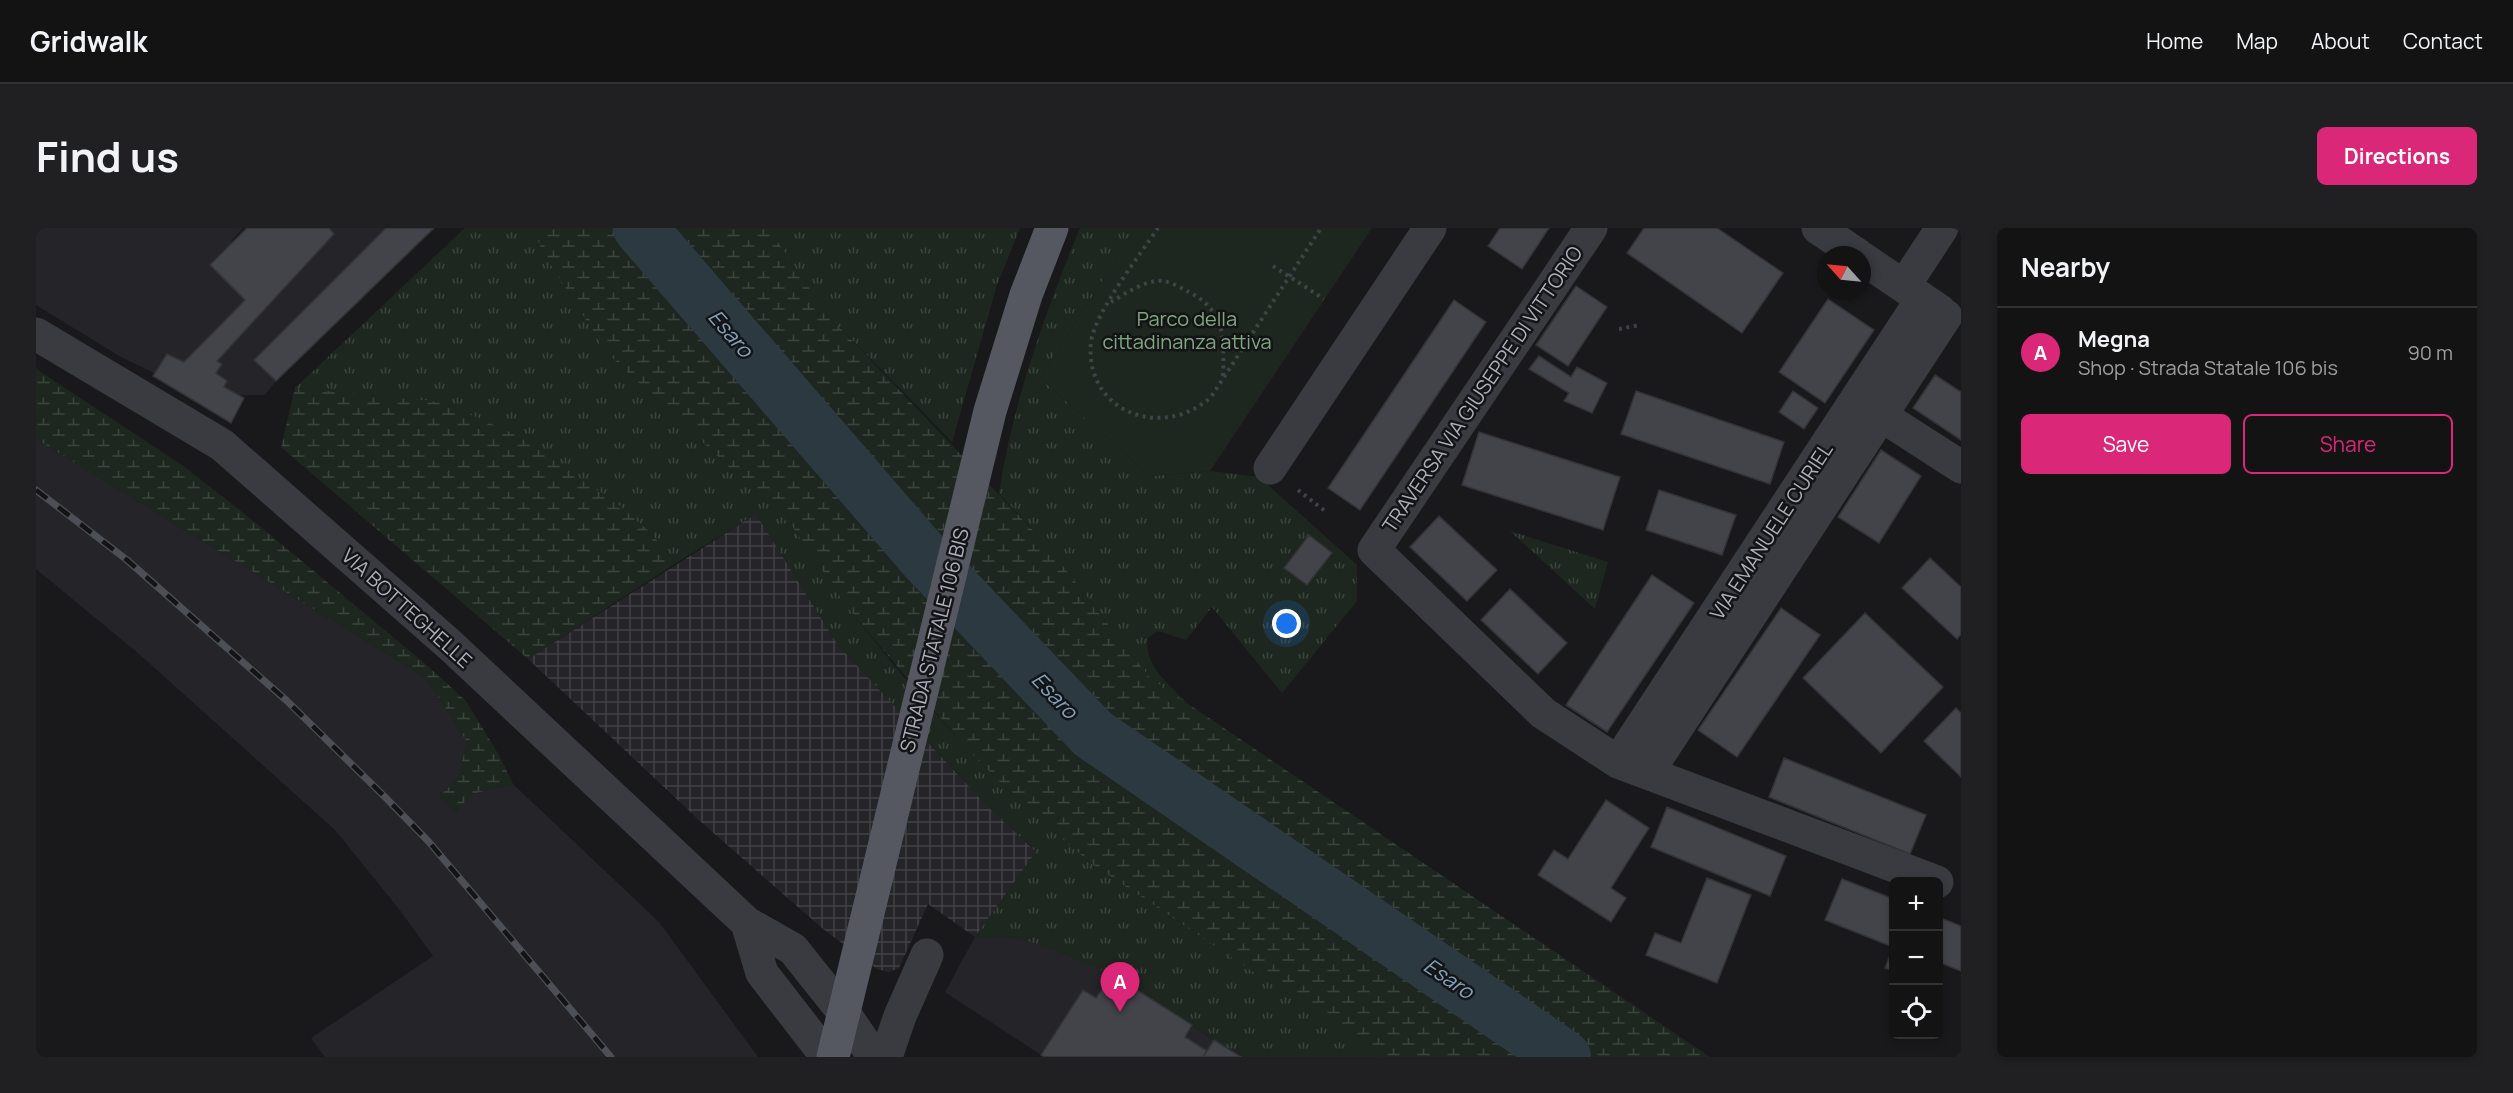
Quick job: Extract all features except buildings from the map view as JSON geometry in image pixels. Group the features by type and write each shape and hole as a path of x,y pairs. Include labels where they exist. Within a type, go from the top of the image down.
{"main road":[{"name":"STRADA STATALE 106 BIS","path":"833,1057 990,411 1026,296 1052,228"}],"street":[{"path":"1270,468 1430,228"},
{"name":"TRAVERSA VIA GIUSEPPE DI VITTORIO","path":"1591,228 1374,550 1543,713 1633,767"},
{"path":"1818,228 1845,246"},
{"path":"1871,264 1933,307 1942,228"},
{"name":"VIA EMANUELE CURIEL","path":"1633,767 1882,417 1933,307"},
{"name":"VIA EMANUELE CURIEL","path":"1633,767 1933,307"},
{"name":"VIA BOTTEGHELLE","path":"36,334 222,445 450,645 747,922 793,949 844,1013 874,1057"},
{"path":"1882,417 1961,467"},
{"path":"1633,767 1924,877"},
{"path":"1943,884 1961,891"},
{"path":"747,922 762,973 827,1057"},
{"path":"886,1057 900,1017 927,955"}],"path":[{"path":"1158,228 1108,303 1094,330 1091,344 1092,363 1097,383 1119,407 1137,416 1156,419 1179,417 1198,409 1210,397 1321,228"},
{"path":"1273,266 1324,299"},
{"path":"1108,303 1144,285 1162,281 1198,297 1211,308 1219,320 1224,339 1223,378"},
{"path":"1618,329 1640,324"},
{"path":"1298,490 1325,511"}],"shaded area":[{"path":"36,228 243,228 231,241 232,243 247,228 434,228 276,381 265,395 239,395 244,398 231,423 153,376 154,373 121,357 36,305"},
{"path":"36,439 426,678 467,742 457,780 440,795 455,812 472,794 513,784 659,922 758,1057 325,1057 311,1038 433,956 399,909 335,830 139,654 36,569"},
{"path":"756,514 838,645 987,806 1036,852 975,937 928,904 899,968 889,972 877,969 823,929 701,822 528,659"},
{"path":"975,937 1008,937 1031,942 1085,962 1112,974 1214,1040 1203,1057 1044,1057 945,992"}],"green space":[{"path":"465,228 534,228 541,249 607,353 792,526 848,608 902,675 965,747 1020,802 1089,862 1381,1057 1241,1057 1112,974 1031,942 1008,937 975,937 1036,852 987,806 838,645 756,514 676,563 651,533 519,436 441,402 295,388"},
{"path":"534,228 768,228 827,314 1045,543 1150,678 1710,1057 1381,1057 1089,862 1020,802 965,747 848,608 792,526 607,353 541,249"},
{"path":"768,228 1020,228 997,285 952,442 827,314"},
{"path":"1080,228 1136,228 1040,378 1150,476 1210,471 1259,477 1357,565 1357,601 1282,693 1212,607 1186,640 1158,631 1148,638 1147,648 1154,667 1191,707 1150,678 1045,543 999,493 1013,425 1032,358"},
{"name":"Parco della cittadinanza attiva","path":"1136,228 1372,228 1210,471 1150,476 1040,378"},
{"path":"36,369 182,465 256,523 429,667 466,701 499,755 513,784 472,794 455,812 440,795 457,780 467,742 426,678 36,439"},
{"path":"295,388 441,402 519,436 619,505 651,533 676,563 528,659 281,447"},
{"path":"1510,531 1608,562 1595,609"}],"waterway":[{"name":"Esaro","path":"640,228 927,560 1093,734 1564,1057"}],"railway":[{"path":"36,490 127,560 286,700 386,798 429,842 611,1057"}],"place":[{"name":"Megna","path":"1120,1012"}]}
